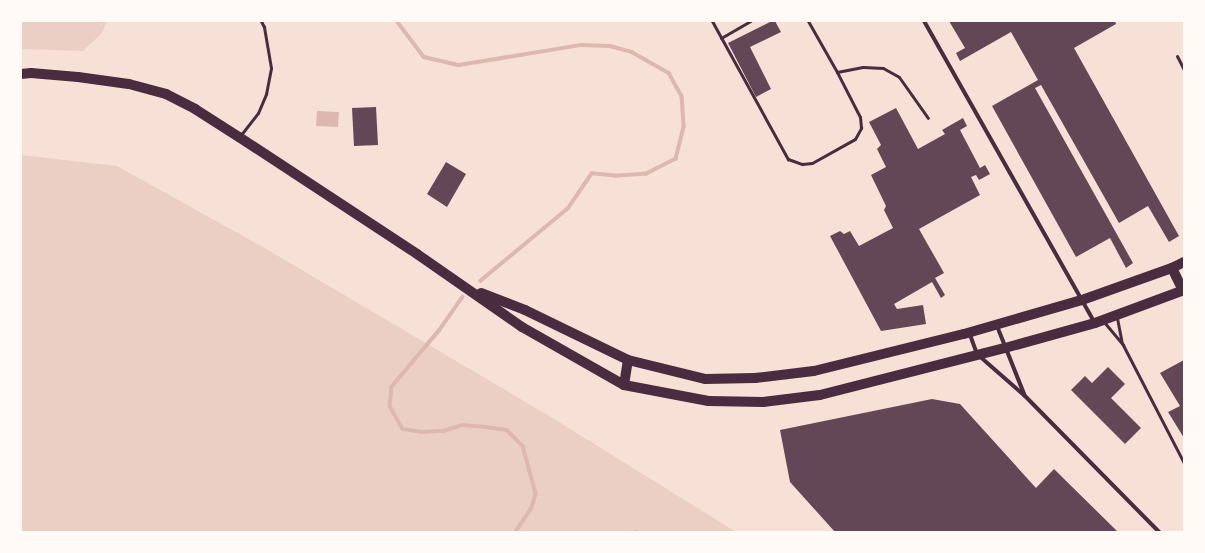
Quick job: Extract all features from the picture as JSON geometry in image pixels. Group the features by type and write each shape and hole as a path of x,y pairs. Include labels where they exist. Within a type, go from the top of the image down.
{"main road":[{"path":"21,74 47,74 129,84 166,94 239,137 467,287 522,327 624,385 709,401 763,402 820,394 1004,348 1099,322 1184,290 1172,268"},
{"path":"467,287 525,310 628,360 705,379 755,378 814,371 969,332 1082,300 1172,268 1184,262"},
{"path":"624,385 628,360"}],"street":[{"path":"924,21 1082,300 1099,322"},
{"path":"996,324 1004,348 1025,396"},
{"path":"969,332 977,354 1025,396 1159,532"}],"lane":[{"path":"239,137 258,113 266,94 271,68 264,27 261,21"},
{"path":"712,21 788,158 802,164 812,163 855,139 861,128 860,117 837,72 808,21"},
{"path":"721,38 751,21"},
{"path":"1177,56 1184,70"},
{"path":"837,72 863,66 883,68 899,77 928,118"},
{"path":"1116,315 1122,346"},
{"path":"1099,322 1122,346 1184,463"}],"shaded area":[{"path":"21,21 107,21 101,34 83,51 21,49"},
{"path":"317,111 339,112 338,127 316,126"},
{"path":"21,155 117,166 268,250 551,417 736,532 21,532"}],"building":[{"path":"772,21 775,21 781,32 750,47 771,89 756,97 728,43"},
{"path":"949,21 1115,21 1116,24 1074,48 1179,236 1169,242 1148,206 1119,223 1041,85 1035,88 1133,263 1126,268 1110,238 1076,257 992,106 1038,80 1011,32 960,61 956,53 965,48"},
{"path":"376,107 378,145 354,146 352,108"},
{"path":"896,108 918,149 945,134 942,130 963,118 967,126 960,130 980,168 985,165 990,174 979,180 976,175 971,177 980,195 919,229 944,273 935,278 945,295 941,298 932,282 894,304 897,309 923,305 926,324 881,331 830,236 840,231 844,234 850,231 859,246 893,228 884,210 886,206 871,175 886,167 877,149 881,145 869,122"},
{"path":"446,162 466,174 447,207 427,194"},
{"path":"1184,360 1184,438 1168,412 1180,406 1160,373"},
{"path":"1108,367 1125,384 1111,398 1141,428 1125,444 1071,390 1085,376 1092,383"},
{"path":"932,399 960,404 1036,488 1054,469 1118,532 835,532 790,482 780,430"}],"waterway":[{"path":"397,21 424,57 459,65 581,45 610,46 632,52 669,73 682,96 684,127 676,159 647,174 616,176 592,174 568,209 481,281"},
{"path":"463,297 440,330 392,387 390,406 403,429 421,432 443,431 463,425 507,430 523,446 536,494 532,508 516,532"}]}
